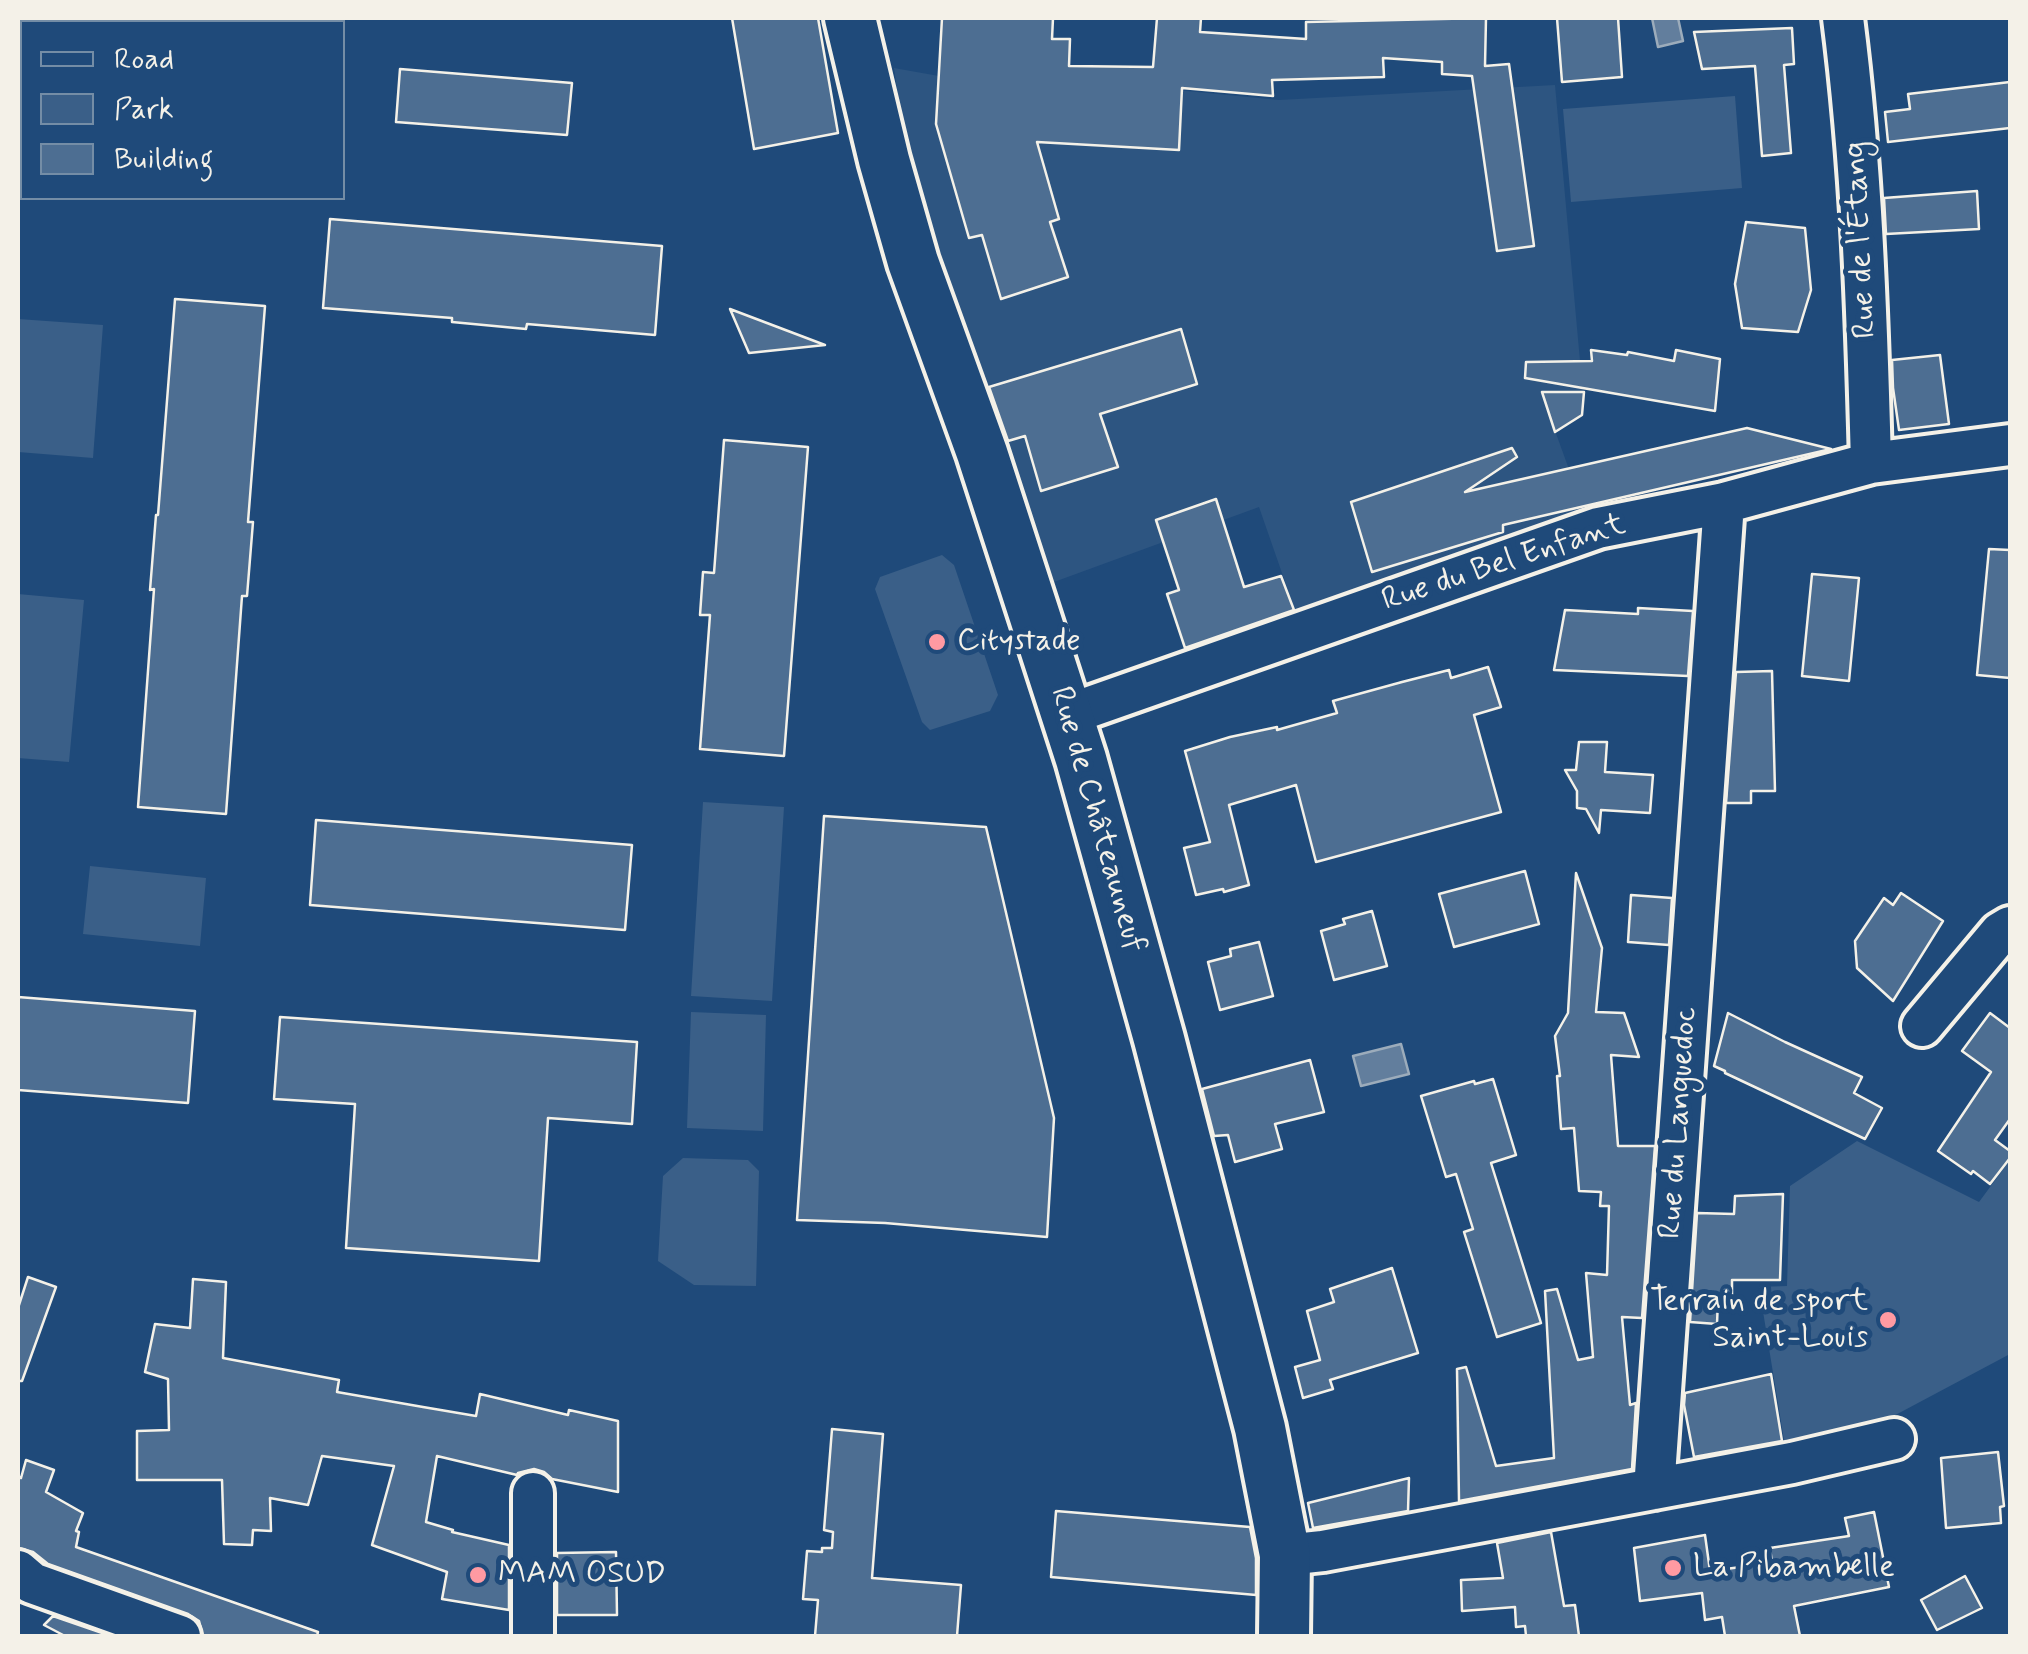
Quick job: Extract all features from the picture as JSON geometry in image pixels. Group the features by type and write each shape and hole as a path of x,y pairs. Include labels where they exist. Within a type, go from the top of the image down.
{"main road":[{"name":"Rue de Châteauneuf","path":"850,18 913,262 982,452 1067,715 1164,1058 1260,1428 1285,1555 1284,1636"}],"street":[{"name":"Rue de l'Étang","path":"1843,18 1866,271 1871,463"},
{"name":"Rue du Bel Enfant","path":"1067,715 1598,528 1724,503 1871,463 2010,444"},
{"name":"Rue du Languedoc","path":"1654,1489 1724,503"},
{"path":"1922,1026 2010,926"},
{"path":"1285,1555 1792,1463 1894,1439"},
{"path":"533,1494 533,1636"},
{"path":"18,1571 32,1583 180,1636"}],"shaded area":[{"path":"1652,18 1678,18 1683,41 1658,47"},
{"path":"894,68 967,81 981,71 1279,100 1555,85 1583,394 1541,392 1583,508 1298,619 1259,507 1054,582 905,144"},
{"path":"1401,1044 1409,1074 1361,1086 1353,1056"}],"green space":[{"path":"1735,96 1742,188 1571,202 1563,109"},
{"path":"18,319 103,325 93,458 18,452"},
{"name":"Citystade","path":"942,555 954,565 998,695 990,711 930,730 922,722 875,589 880,577"},
{"path":"18,594 84,600 69,762 18,758"},
{"path":"703,802 784,807 772,1001 691,996"},
{"path":"90,866 206,878 200,946 83,934"},
{"path":"691,1012 766,1015 763,1131 687,1128"},
{"name":"Terrain de sport Saint-Louis","path":"1857,1141 1979,1202 2010,1160 2010,1354 1871,1428 1784,1440 1759,1287 1787,1286 1790,1186"},
{"path":"683,1158 748,1160 759,1171 756,1286 694,1285 658,1261 663,1176"}],"building":[{"path":"732,18 818,18 838,133 754,149"},
{"path":"942,18 1053,18 1052,39 1070,39 1069,66 1153,67 1157,18 1201,18 1200,32 1306,39 1306,22 1486,18 1485,66 1509,64 1534,246 1497,251 1472,76 1442,74 1442,62 1383,58 1384,77 1272,80 1273,96 1182,88 1179,150 1037,142 1059,219 1050,222 1068,277 1001,299 982,235 969,238 936,124"},
{"path":"1557,18 1618,18 1622,77 1562,82"},
{"path":"1792,28 1794,64 1784,65 1791,153 1762,156 1755,66 1702,69 1694,32"},
{"path":"400,69 572,83 567,135 396,122"},
{"path":"2010,82 2010,128 1888,142 1885,112 1910,109 1908,94"},
{"path":"1977,191 1979,229 1886,234 1884,198"},
{"path":"330,219 662,246 655,335 527,324 526,329 452,322 452,318 323,308"},
{"path":"1746,222 1805,228 1811,290 1798,332 1742,328 1735,284"},
{"path":"175,299 265,306 248,522 253,522 247,596 242,596 226,814 138,807 154,589 150,590"},
{"path":"730,309 825,345 749,353"},
{"path":"1181,329 1197,384 1100,414 1118,467 1041,491 1025,436 1008,441 989,387"},
{"path":"1591,350 1674,361 1676,350 1720,359 1715,411 1525,378 1526,362 1592,361"},
{"path":"1940,355 1949,424 1899,430 1892,360"},
{"path":"1542,392 1584,392 1582,415 1555,432"},
{"path":"1747,428 1831,449 1503,525 1503,532 1372,572 1351,502 1512,448 1517,457 1465,492"},
{"path":"724,440 808,447 784,756 700,749 710,615 700,615 703,572 714,573"},
{"path":"1216,499 1244,587 1281,576 1294,610 1185,648 1167,594 1179,590 1156,520"},
{"path":"1989,549 2010,550 2010,678 1977,675"},
{"path":"1812,574 1859,578 1849,681 1802,676"},
{"path":"1638,608 1693,611 1688,676 1554,670 1565,610 1638,614"},
{"path":"1488,667 1501,707 1474,715 1501,812 1316,862 1296,785 1229,805 1249,885 1196,895 1184,848 1210,842 1185,751 1337,713 1333,701 1449,670 1451,678"},
{"path":"1772,671 1775,791 1751,791 1751,803 1726,803 1736,672"},
{"path":"1579,742 1607,742 1605,772 1653,775 1650,813 1601,810 1599,833 1586,809 1577,808 1577,791 1565,770 1576,770"},
{"path":"824,816 986,827 1054,1118 1047,1237 797,1220"},
{"path":"316,820 632,845 625,930 310,905"},
{"path":"1525,871 1539,924 1454,947 1439,894"},
{"path":"1576,873 1602,948 1596,1012 1624,1013 1639,1057 1611,1055 1618,1146 1655,1146 1642,1318 1622,1317 1630,1405 1636,1403 1632,1469 1459,1501 1457,1369 1466,1367 1496,1466 1554,1458 1545,1291 1557,1289 1578,1360 1593,1357 1586,1273 1607,1275 1609,1206 1600,1206 1601,1192 1579,1191 1574,1128 1561,1129 1555,1036 1568,1013"},
{"path":"1901,893 1943,921 1893,1001 1857,968 1855,941 1884,898 1893,905"},
{"path":"1631,895 1672,898 1669,945 1628,942"},
{"path":"1372,911 1387,966 1334,980 1321,931 1345,924 1343,919"},
{"path":"1259,942 1273,996 1220,1010 1208,962 1231,956 1230,949"},
{"path":"18,997 195,1011 188,1103 18,1090"},
{"path":"1728,1013 1862,1077 1854,1093 1882,1108 1865,1139 1714,1066"},
{"path":"1990,1013 2010,1028 2010,1119 1995,1140 2010,1151 2010,1158 1990,1184 1938,1151 1991,1072 1962,1051"},
{"path":"280,1017 637,1042 632,1124 548,1118 539,1261 346,1248 355,1104 274,1099"},
{"path":"1310,1060 1324,1112 1275,1124 1282,1149 1235,1162 1228,1135 1214,1136 1202,1089"},
{"path":"1493,1079 1516,1155 1491,1163 1541,1323 1497,1337 1464,1232 1473,1229 1456,1174 1446,1177 1421,1096"},
{"path":"1783,1194 1780,1280 1732,1280 1732,1299 1718,1299 1717,1324 1690,1322 1697,1213 1734,1214 1735,1196"},
{"path":"1392,1268 1418,1353 1330,1380 1333,1389 1303,1398 1295,1367 1320,1360 1307,1311 1334,1302 1330,1289"},
{"path":"28,1277 56,1287 22,1381 18,1381 18,1308"},
{"path":"193,1279 226,1282 223,1358 339,1380 337,1392 476,1416 480,1394 568,1415 569,1410 618,1421 618,1492 552,1479 534,1469 517,1475 437,1456 426,1522 509,1545 509,1610 442,1599 447,1572 372,1545 394,1466 322,1456 308,1505 270,1498 271,1531 253,1530 252,1545 224,1544 222,1480 137,1480 137,1431 169,1430 168,1379 145,1372 155,1324 190,1328"},
{"path":"1771,1374 1782,1441 1694,1457 1685,1393"},
{"path":"832,1429 883,1434 872,1578 961,1585 957,1636 815,1636 818,1600 803,1599 807,1551 832,1548 833,1532 824,1530"},
{"path":"1998,1452 2004,1506 2000,1507 2001,1523 1946,1528 1941,1458"},
{"path":"26,1460 54,1470 46,1492 83,1513 76,1531 76,1547 318,1632 317,1636 203,1636 199,1621 188,1614 48,1564 33,1552 18,1548 18,1477 21,1478"},
{"path":"1409,1478 1408,1511 1313,1528 1308,1503"},
{"path":"1056,1511 1250,1527 1256,1558 1256,1595 1051,1577"},
{"path":"1874,1512 1889,1587 1794,1606 1800,1636 1725,1636 1722,1617 1705,1620 1702,1593 1640,1601 1634,1548 1705,1535 1710,1571 1772,1563 1770,1548 1849,1536 1845,1518"},
{"path":"1551,1532 1564,1606 1575,1605 1579,1636 1526,1636 1525,1626 1516,1627 1515,1607 1462,1611 1461,1580 1503,1578 1497,1543"},
{"path":"616,1552 617,1615 557,1615 557,1553"},
{"path":"1965,1576 1982,1608 1937,1630 1921,1600"},
{"path":"53,1616 111,1636 65,1636 44,1625"}],"place":[{"name":"Citystade","path":"937,642"},
{"name":"Terrain de sport Saint-Louis","path":"1888,1320"},
{"name":"La Pibambelle","path":"1673,1568"},
{"name":"MAM OSUD","path":"478,1575"}]}
